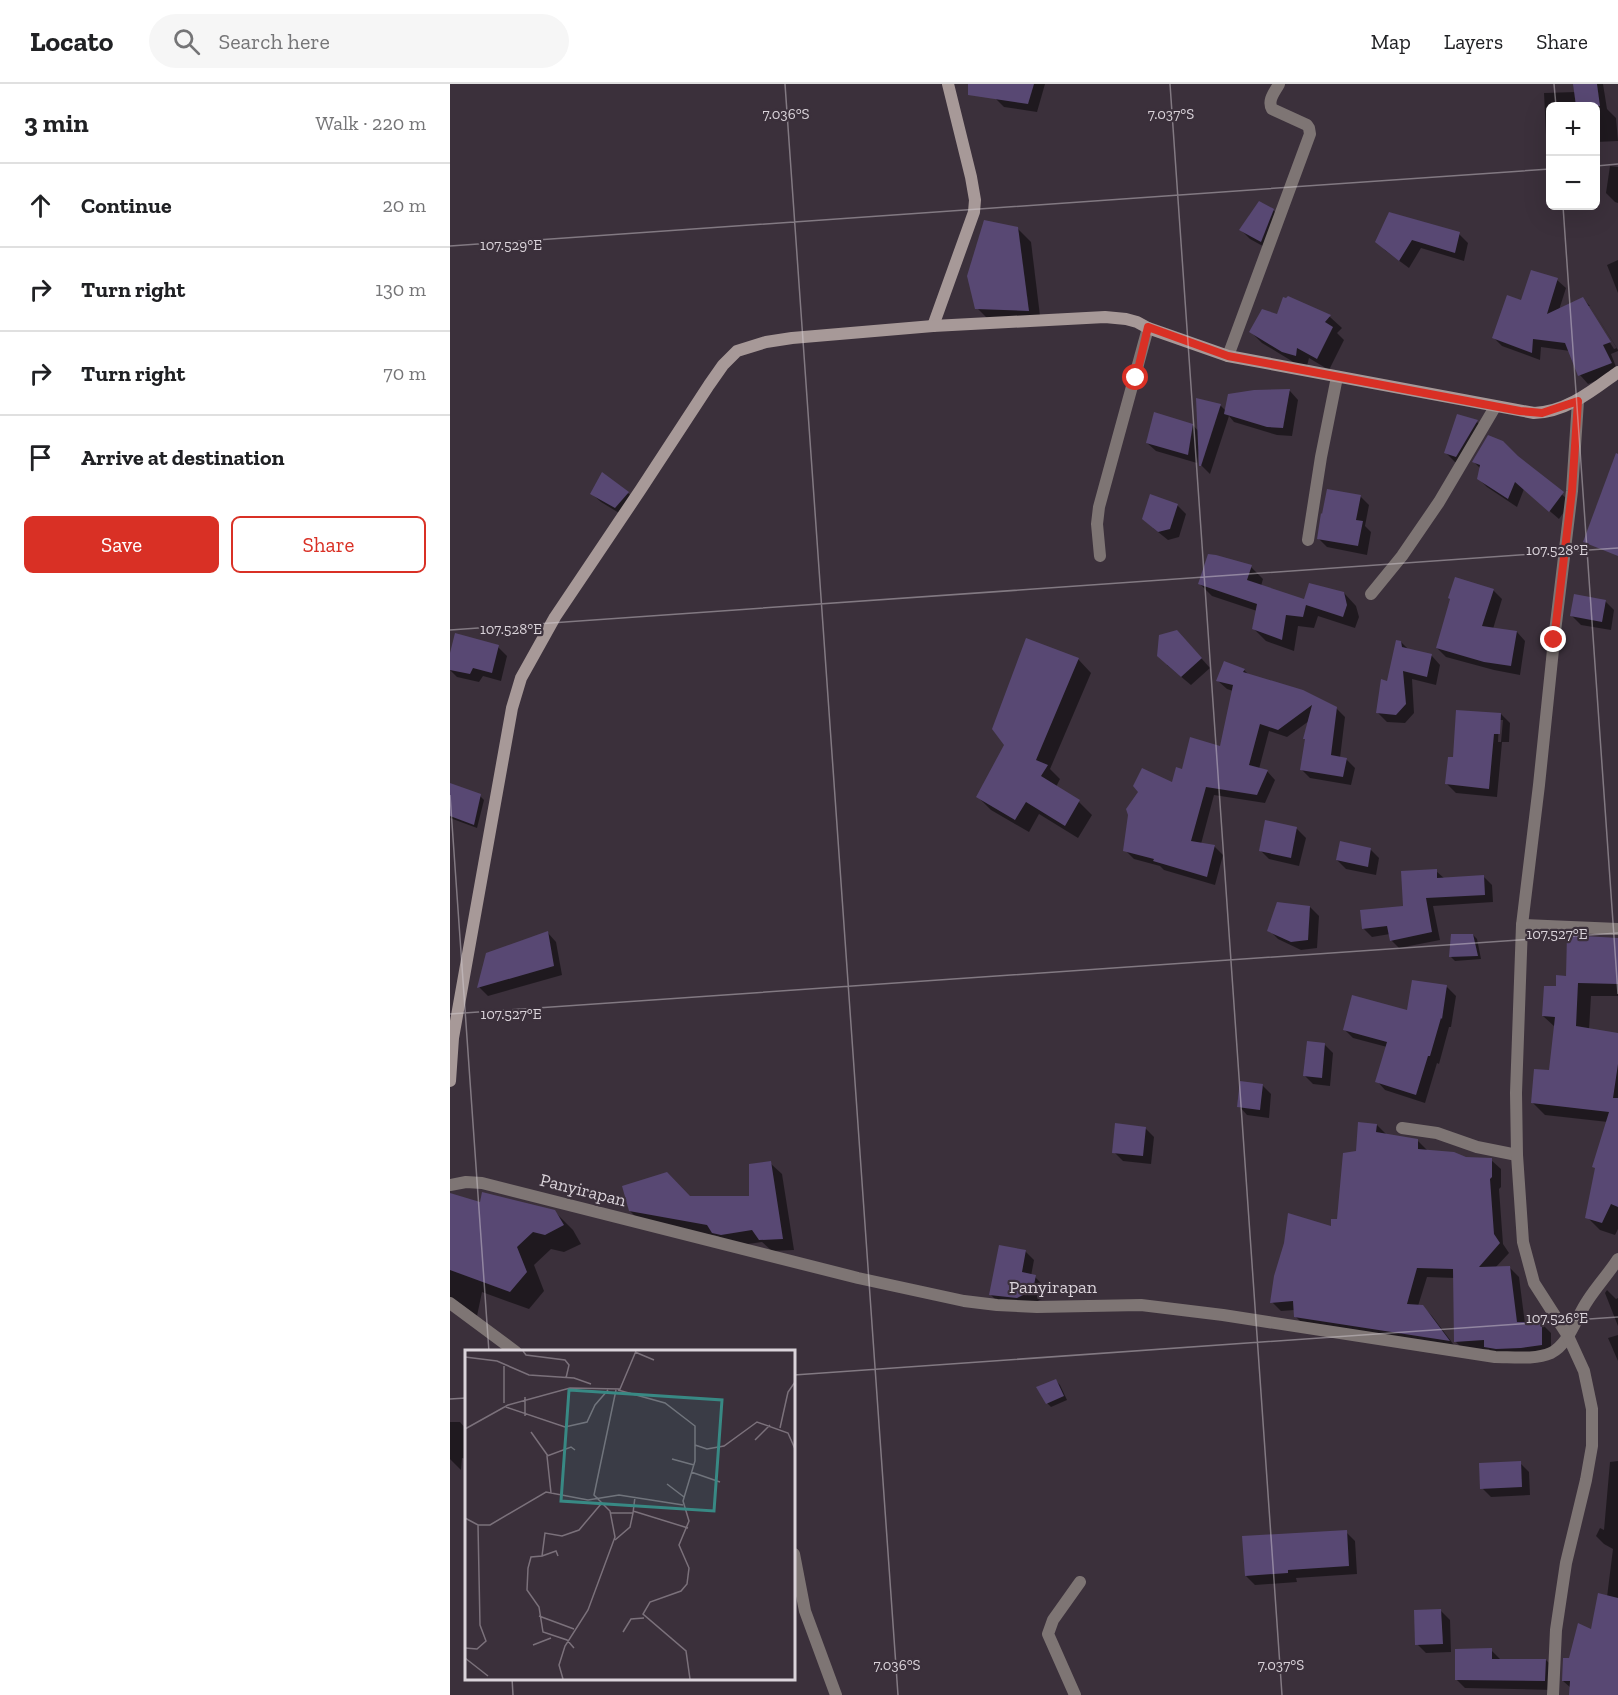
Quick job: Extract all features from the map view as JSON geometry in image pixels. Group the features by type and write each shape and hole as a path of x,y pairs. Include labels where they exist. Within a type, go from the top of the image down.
{"street":[{"path":"933,326 974,212 975,200 969,166 948,84"},
{"path":"1228,356 1310,134 1307,125 1270,107 1270,101 1280,84"},
{"path":"450,1081 452,1040 512,708 521,678 555,616 723,364 737,351 766,342 792,338 933,326 1105,317 1137,322 1228,356 1495,407 1542,413 1578,401 1618,372"},
{"path":"1100,556 1097,524 1099,507 1136,378 1148,327"},
{"path":"1308,540 1337,376"},
{"path":"1553,1695 1556,1630 1566,1563 1592,1446 1592,1409 1584,1371 1568,1336 1534,1282 1523,1242 1516,1155 1516,1093 1522,925 1572,491 1578,401"},
{"path":"1371,594 1402,556 1439,502 1495,407"},
{"path":"1522,925 1618,929"},
{"path":"1402,1128 1437,1133 1477,1147 1516,1155"},
{"name":"Panyirapan","path":"450,1185 466,1182 482,1183 858,1278 980,1303 1037,1307 1120,1305 1160,1308 1223,1315 1495,1357 1534,1356 1554,1351 1568,1336 1587,1301 1617,1264"},
{"path":"450,1303 513,1350"},
{"path":"795,1559 805,1611 836,1695"},
{"path":"1075,1695 1048,1634 1053,1620 1080,1582"}],"building":[{"path":"968,84 1034,84 1028,104 968,95"},
{"path":"1573,84 1597,84 1599,102 1575,102"},
{"path":"1259,201 1274,209 1261,242 1239,230"},
{"path":"1389,212 1460,232 1455,253 1412,240 1399,261 1375,242"},
{"path":"984,220 1018,227 1029,311 975,309 967,276"},
{"path":"1531,270 1558,278 1547,314 1583,297 1611,342 1603,345 1612,363 1578,376 1565,343 1533,339 1532,353 1492,338 1507,295 1521,300"},
{"path":"1288,296 1331,315 1325,322 1333,327 1317,359 1297,348 1296,356 1282,352 1249,332 1262,309 1277,314 1283,297"},
{"path":"1290,389 1283,428 1267,427 1224,414 1228,394 1254,390"},
{"path":"1196,398 1221,404 1201,466 1199,466"},
{"path":"1154,412 1193,424 1188,455 1146,443"},
{"path":"1457,414 1478,420 1456,457 1444,453"},
{"path":"1488,435 1503,441 1518,456 1564,492 1549,512 1515,482 1508,499 1477,479 1480,465 1472,462"},
{"path":"1616,453 1618,454 1618,556 1583,542"},
{"path":"602,472 629,492 615,508 590,494"},
{"path":"1327,489 1361,495 1356,520 1363,521 1358,546 1317,539"},
{"path":"1150,494 1178,504 1170,529 1158,532 1142,519"},
{"path":"1208,554 1252,565 1247,580 1304,599 1309,583 1344,592 1347,605 1343,617 1306,605 1303,617 1286,615 1282,640 1252,629 1257,604 1198,584"},
{"path":"1455,577 1494,589 1482,626 1517,631 1511,666 1484,662 1436,648"},
{"path":"1574,594 1606,600 1602,622 1570,616"},
{"path":"1177,630 1202,658 1181,677 1157,656 1159,635"},
{"path":"455,633 499,645 492,673 473,668 470,674 450,670 450,653"},
{"path":"1026,638 1079,658 1036,760 1048,765 1041,776 1080,800 1065,826 1026,802 1015,820 976,797 1004,745 992,729"},
{"path":"1396,640 1401,641 1402,647 1432,654 1427,677 1403,671 1406,704 1396,715 1376,713 1381,679 1387,681"},
{"path":"1224,661 1245,669 1243,672 1303,690 1337,707 1331,755 1347,758 1343,777 1300,770 1305,739 1303,739 1312,705 1278,730 1260,724 1249,765 1268,770 1257,795 1206,787 1191,841 1215,845 1207,877 1123,851 1128,815 1126,809 1138,792 1133,786 1142,768 1172,782 1176,767 1182,769 1190,737 1220,746 1233,685 1216,681"},
{"path":"1456,710 1501,713 1500,734 1494,734 1489,789 1445,784 1448,757 1453,757"},
{"path":"450,783 481,794 474,825 450,816"},
{"path":"1265,820 1297,827 1291,858 1259,851"},
{"path":"1340,841 1371,848 1368,867 1336,860"},
{"path":"1437,869 1437,878 1484,875 1485,895 1426,898 1432,932 1390,941 1387,926 1362,929 1360,910 1403,906 1401,871"},
{"path":"1277,902 1310,906 1308,940 1291,942 1267,931"},
{"path":"548,931 554,966 477,988 486,953"},
{"path":"1451,934 1473,934 1478,956 1449,957"},
{"path":"1567,935 1618,938 1618,984 1578,983 1576,1026 1618,1033 1618,1064 1613,1098 1618,1098 1618,1207 1611,1204 1602,1223 1585,1218 1595,1168 1592,1167 1609,1112 1531,1103 1534,1069 1549,1070 1555,1017 1542,1016 1544,986 1556,986 1556,975 1566,976"},
{"path":"1412,980 1447,985 1442,1019 1416,1095 1375,1082 1387,1042 1343,1030 1352,995 1407,1010"},
{"path":"1307,1041 1325,1043 1322,1078 1303,1076"},
{"path":"1240,1081 1263,1084 1260,1110 1237,1107"},
{"path":"1358,1122 1377,1124 1376,1132 1418,1139 1418,1149 1454,1152 1466,1157 1492,1158 1492,1177 1490,1179 1494,1234 1500,1243 1479,1267 1510,1266 1517,1322 1542,1322 1542,1345 1496,1349 1484,1347 1484,1340 1454,1342 1453,1269 1417,1268 1407,1304 1423,1305 1450,1341 1294,1317 1293,1301 1270,1303 1274,1276 1284,1243 1288,1213 1331,1226 1331,1219 1337,1219 1343,1153 1356,1151"},
{"path":"1115,1123 1146,1127 1143,1156 1112,1153"},
{"path":"771,1161 783,1239 759,1240 752,1230 721,1235 712,1233 707,1225 629,1211 622,1186 667,1172 690,1196 749,1196 749,1164"},
{"path":"482,1192 555,1210 564,1225 545,1235 533,1232 517,1247 527,1272 510,1292 450,1270 450,1193 480,1202"},
{"path":"999,1245 1026,1250 1022,1272 1036,1275 1033,1290 1017,1298 989,1295"},
{"path":"1056,1379 1064,1396 1046,1404 1036,1387"},
{"path":"1521,1461 1522,1487 1480,1489 1479,1463"},
{"path":"1347,1530 1349,1566 1288,1570 1288,1573 1245,1576 1242,1536"},
{"path":"1598,1593 1618,1598 1618,1695 1569,1695 1570,1681 1562,1681 1563,1658 1569,1658 1578,1623 1591,1629"},
{"path":"1441,1609 1443,1644 1415,1645 1414,1610"},
{"path":"1492,1648 1492,1659 1546,1659 1545,1681 1455,1680 1455,1649"}],"route":[{"path":"1136,378 1148,327 1228,356 1520,411 1542,413 1578,401 1572,491 1554,640"}]}
